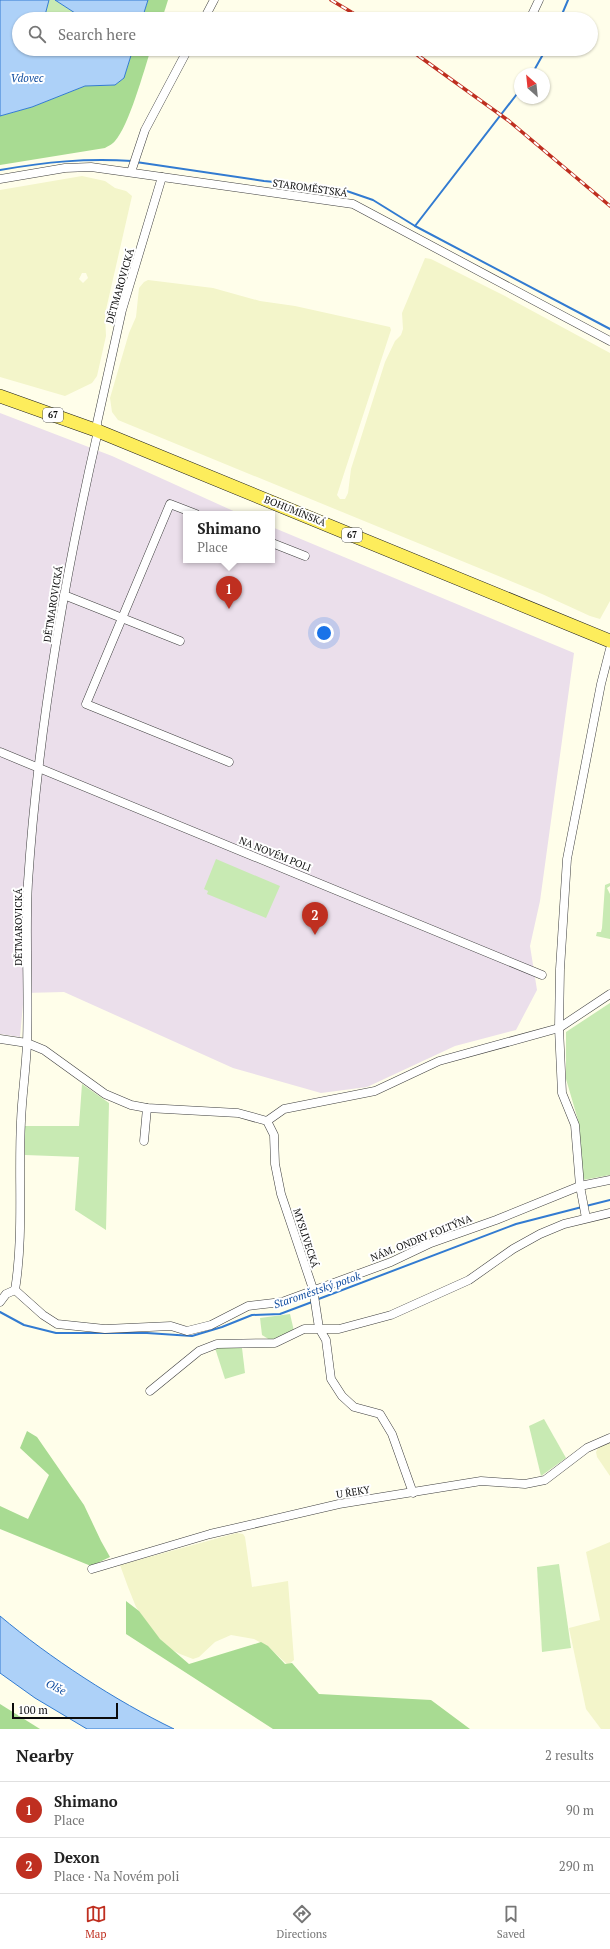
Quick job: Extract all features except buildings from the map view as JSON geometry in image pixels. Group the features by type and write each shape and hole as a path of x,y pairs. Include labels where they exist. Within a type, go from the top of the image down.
{"main road":[{"name":"BOHUMÍNSKÁ","path":"0,396 98,431 610,641"}],"street":[{"path":"208,12 214,0"},
{"path":"533,12 539,0"},
{"path":"133,165 145,130 184,56"},
{"name":"STAROMĚSTSKÁ","path":"0,179 65,168 133,165 162,177 353,204 610,341"},
{"name":"DĚTMAROVICKÁ","path":"27,1043 28,883 38,768 64,595 76,525 98,431 97,423 122,310 162,177"},
{"path":"188,511 170,504 86,704 229,762"},
{"path":"275,545 305,556"},
{"path":"64,595 180,641"},
{"path":"585,1211 580,1186 575,1125 562,1093 559,1028 560,969 567,859 601,684 610,649"},
{"name":"NA NOVÉM POLI","path":"0,752 542,975"},
{"path":"0,1039 27,1043 44,1050 105,1094 131,1105 147,1108 238,1112 267,1121 284,1108 375,1091 439,1061 559,1028 610,994"},
{"path":"0,1302 6,1294 15,1290 21,1233 21,1121 27,1043"},
{"path":"144,1142 147,1108"},
{"name":"MYSLIVECKÁ","path":"267,1121 274,1135 275,1164 281,1194 314,1296 319,1328 326,1340 331,1378 342,1396 354,1407 380,1414 392,1434 413,1493"},
{"name":"NÁM. ONDRY FOLTÝNA","path":"15,1290 43,1315 57,1324 105,1329 171,1326 187,1330 211,1325 248,1306 314,1296 431,1243 496,1220 580,1186 610,1180"},
{"path":"150,1392 199,1351 218,1344 275,1343 304,1330 319,1328 339,1329 391,1315 469,1280 513,1249 585,1211 610,1213"},
{"name":"U ŘEKY","path":"92,1569 210,1534 339,1504 481,1481 525,1484 544,1480 587,1448 610,1438"}],"shaded area":[{"path":"0,413 112,456 233,511 183,511 183,563 275,563 275,528 574,653 540,901 530,946 537,990 516,1030 455,1046 367,1087 321,1093 233,1068 64,992 24,993 20,1037 0,1034"}],"green space":[{"path":"49,0 55,0 73,12 46,12"},
{"path":"148,0 168,0 164,12 144,12"},
{"path":"131,56 149,56 131,111 120,134 113,143 105,148 0,165 0,116 32,107 85,86 115,85 124,78"},
{"path":"82,176 105,181 115,188 126,191 132,196 105,314 106,336 97,376 92,383 65,396 0,377 0,190","holes":["82,273 86,273 88,278 83,283 79,279"]},
{"path":"425,258 431,259 505,296 610,353 610,601 600,619 118,420 112,412 110,398 129,333 136,317 139,288 148,280 213,288 260,301 295,306 390,327 391,330 337,495 340,499 345,499 348,493 351,469 385,362 395,341 401,335 403,329 402,313"},
{"path":"216,859 280,886 266,918 207,894 208,891 204,889"},
{"path":"610,883 610,886 607,888 610,894 610,939 596,936 597,932 601,932 602,928 605,885"},
{"path":"610,1003 610,1175 583,1180 578,1120 566,1079 566,1032"},
{"path":"82,1084 109,1103 106,1230 75,1210 79,1157 25,1155 24,1126 79,1126"},
{"path":"290,1314 294,1331 270,1340 262,1335 260,1318"},
{"path":"215,1348 242,1348 245,1373 225,1379"},
{"path":"544,1419 566,1458 541,1476 529,1426"},
{"path":"27,1431 37,1437 84,1505 110,1557 91,1566 0,1529 0,1506 28,1519 49,1475 20,1448"},
{"path":"610,1443 610,1476 597,1457 596,1452 599,1446"},
{"path":"237,1533 243,1534 245,1537 252,1587 288,1581 294,1660 288,1665 267,1646 254,1639 231,1635 215,1642 199,1657 193,1659 170,1649 154,1633 136,1607 120,1565"},
{"path":"610,1542 610,1729 601,1729 586,1709 569,1628 600,1620 586,1552"},
{"path":"559,1564 571,1648 542,1652 537,1567"},
{"path":"126,1601 139,1611 160,1639 189,1664 261,1642 268,1646 285,1664 292,1663 319,1694 431,1700 470,1729 273,1729 126,1634"},
{"path":"0,1704 40,1729 0,1729"}],"water":[{"name":"Vdovec","path":"0,0 49,0 46,12 12,12 12,56 131,56 124,78 115,85 85,86 32,107 0,116"},
{"path":"55,0 148,0 144,12 73,12"},
{"name":"Olše","path":"0,1616 19,1632 84,1678 129,1705 174,1729 87,1729 35,1698 0,1673"}],"waterway":[{"path":"563,12 568,0"},
{"path":"535,68 542,56"},
{"path":"415,226 514,98"},
{"path":"0,170 66,161 132,161"},
{"path":"136,162 264,181 338,188 373,200 415,226 610,329"},
{"name":"Staroměstský potok","path":"586,1206 610,1200"},
{"name":"Staroměstský potok","path":"316,1300 516,1224 582,1207"},
{"name":"Staroměstský potok","path":"0,1312 24,1325 56,1333 147,1333 192,1336 222,1327 252,1315 280,1314 312,1302"}],"railway":[{"path":"331,0 351,12"},
{"path":"419,56 509,121 610,206"}],"place":[{"name":"Shimano","path":"229,609"},
{"name":"Dexon","path":"315,935"}]}
